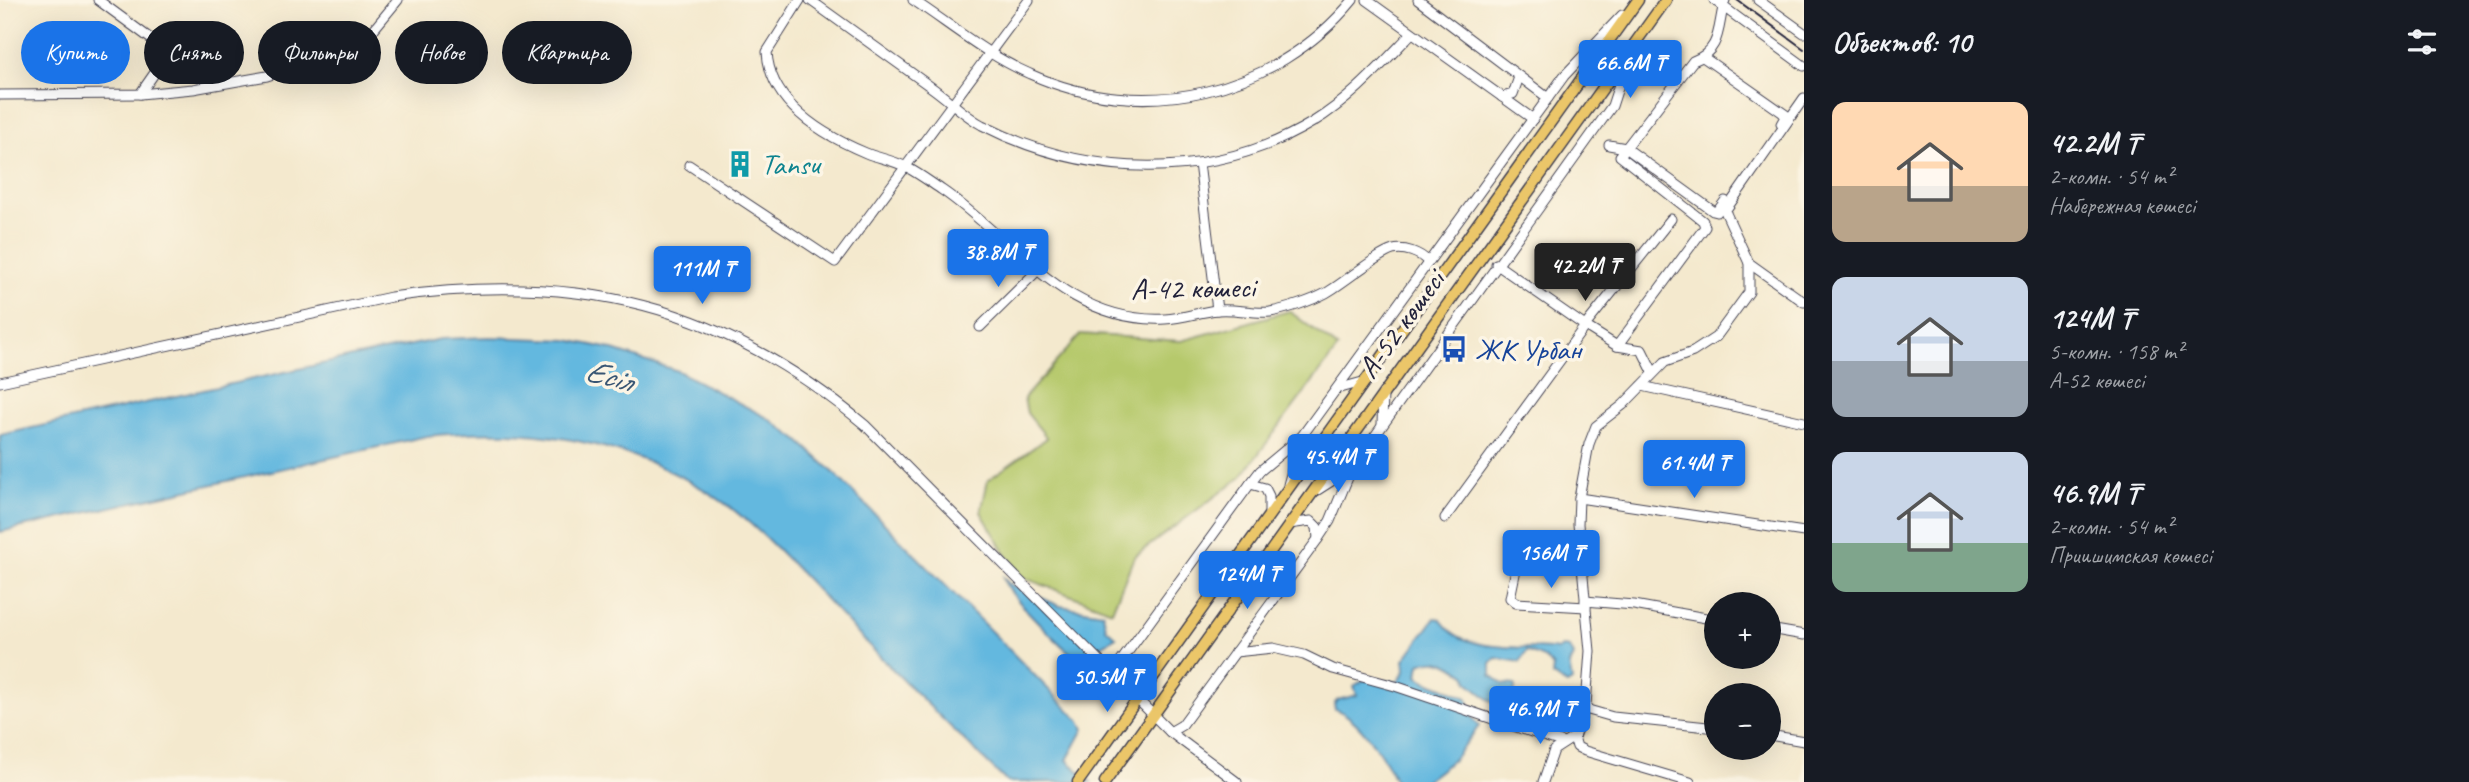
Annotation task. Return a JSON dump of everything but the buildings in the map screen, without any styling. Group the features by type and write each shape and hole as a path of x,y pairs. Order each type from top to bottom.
{"main road":[{"name":"А-52 көшесі","path":"1078,782 1637,0"},
{"name":"А-52 көшесі","path":"1105,782 1666,0"}],"street":[{"path":"98,0 155,43 172,48 140,94"},
{"path":"0,95 140,94 238,82 347,52 370,37 398,0"},
{"name":"А-42 көшесі","path":"800,0 767,52 772,74 788,102 822,131 868,154 905,166 973,212 992,234 1037,272 1080,299 1123,316 1162,319 1194,317 1217,310 1271,312 1324,294 1393,250 1408,251 1423,256 1427,261"},
{"path":"810,0 979,123 1018,142 1065,158 1116,166 1199,163 1265,146 1313,122 1373,74 1412,33"},
{"path":"913,0 1029,74 1074,91 1139,99 1188,96 1252,77 1283,62 1328,27 1353,0"},
{"path":"690,165 835,262 1029,0"},
{"path":"1367,0 1533,119"},
{"path":"1418,0 1548,98"},
{"path":"1114,678 1119,664 1250,484 1260,471 1302,436 1564,76 1637,0"},
{"path":"1713,0 1724,4 1804,66"},
{"path":"1762,2 1804,33"},
{"path":"1623,152 1693,61 1703,57 1714,47 1722,27 1724,4"},
{"path":"1170,732 1182,725 1318,539 1330,521 1352,468 1612,106 1630,51"},
{"path":"1594,131 1609,145 1717,212 1786,116 1703,57"},
{"path":"1502,97 1513,94 1519,78"},
{"path":"1690,782 1577,747 1574,737 1585,709 1590,651 1579,498 1588,444 1596,426 1642,386 1653,372 1665,362 1693,352 1716,337 1749,292 1749,263 1725,211 1804,98"},
{"path":"1617,346 1705,227 1703,221 1623,152"},
{"path":"1199,163 1217,310"},
{"path":"1445,517 1585,326 1671,219"},
{"path":"1749,263 1804,302"},
{"path":"1496,264 1617,346 1642,350 1653,372"},
{"path":"980,327 1037,272"},
{"path":"0,382 391,297 448,289 502,286 618,298 696,320 763,352 818,385 864,425 967,525 1114,678 1170,732 1237,782"},
{"path":"1337,389 1366,381"},
{"path":"1642,386 1804,422"},
{"path":"1382,426 1383,391"},
{"path":"1287,490 1302,436"},
{"path":"1309,495 1352,468"},
{"path":"1250,484 1265,488 1269,496 1269,515"},
{"path":"1579,498 1804,532"},
{"path":"1289,524 1311,521 1317,527 1318,539"},
{"path":"1514,574 1510,598 1516,603 1634,605 1704,618"},
{"path":"1781,631 1804,635"},
{"path":"1235,652 1272,648 1304,655 1332,669 1563,743"},
{"path":"1585,709 1613,717 1704,727"},
{"path":"1543,782 1554,750 1574,737"},
{"path":"1781,737 1804,741"}],"green space":[{"path":"1289,311 1338,348 1241,477 1134,557 1112,611 1019,576 981,512 988,480 1047,438 1027,413 1024,398 1081,334 1181,341"}],"water":[{"name":"Есіл","path":"489,337 568,340 607,348 678,371 766,417 798,440 1080,721 1084,729 1067,760 1091,782 1007,782 896,673 765,537 729,507 691,482 608,448 519,434 427,436 0,532 0,435 441,339"},
{"path":"1003,577 1009,584 1060,606 1103,613 1106,628 1116,637 1095,650 1089,665 1085,665 1025,608"},
{"path":"1435,618 1441,619 1450,630 1462,638 1477,643 1558,650 1562,647 1569,648 1573,656 1569,664 1572,681 1567,684 1552,676 1553,667 1546,659 1527,651 1520,662 1496,658 1491,663 1491,675 1503,684 1515,685 1515,690 1498,707 1468,682 1467,676 1451,665 1439,661 1420,664 1418,676 1423,680 1468,699 1470,714 1479,726 1453,760 1424,782 1396,782 1370,740 1344,713 1335,709 1334,704 1338,700 1357,695 1354,686 1365,679 1398,682 1405,671 1404,660"}],"tram line":[{"path":"1737,0 1804,49"}],"place":[{"name":"Tansu","path":"740,164"},
{"name":"ЖК Урбан","path":"1454,349"}]}
